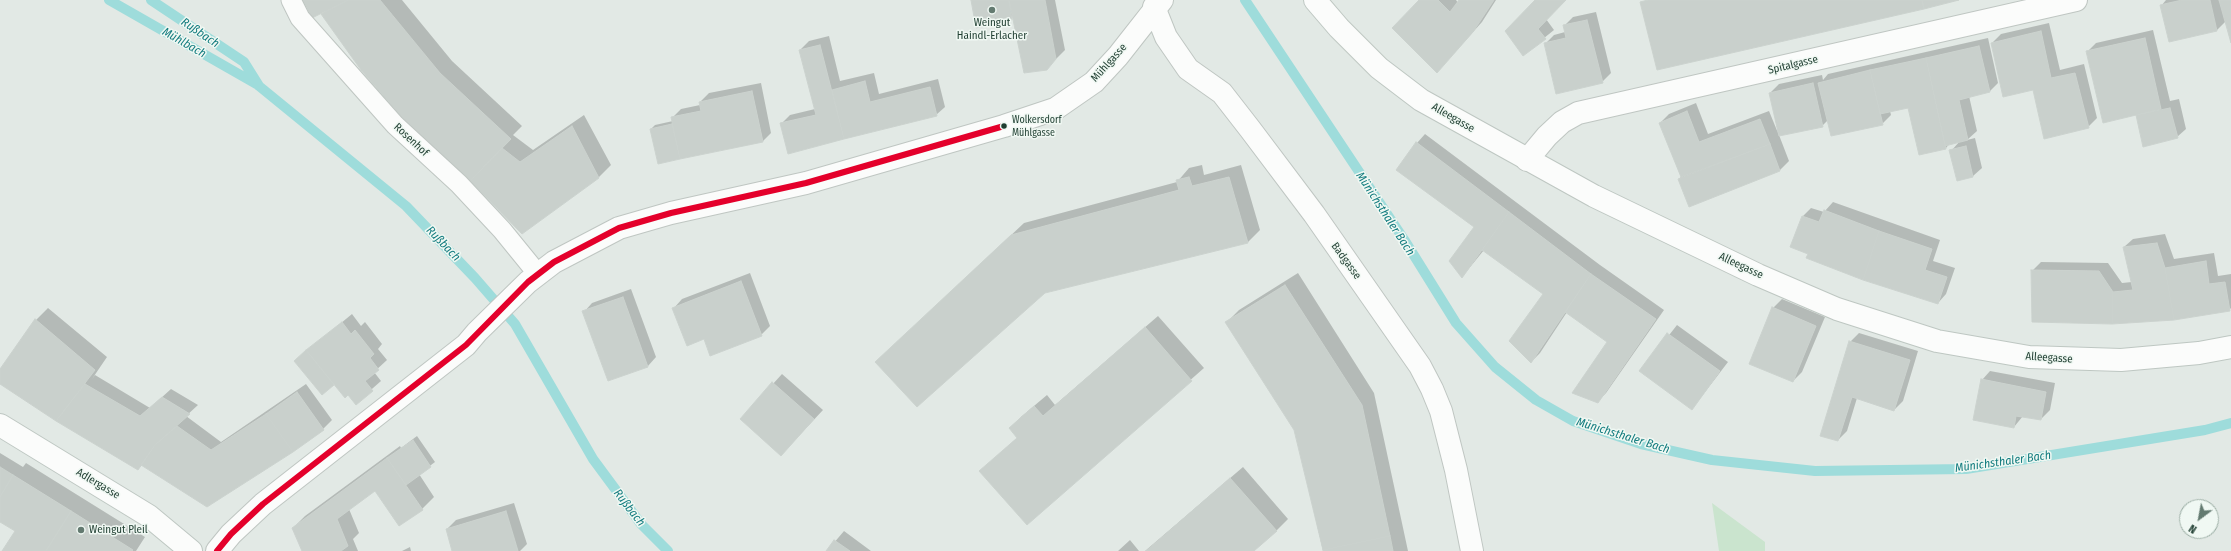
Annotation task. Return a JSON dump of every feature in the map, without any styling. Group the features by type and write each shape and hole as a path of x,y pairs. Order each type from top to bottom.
{"street":[{"name":"Alleegasse","path":"1315,0 1339,28 1380,68 1421,100 1594,196 1758,275 1837,309 1937,340 2022,356 2076,360 2157,358 2199,353 2231,347"},
{"name":"Spitalgasse","path":"1527,160 1562,122 1578,113 2076,0"},
{"name":"Mühlgasse","path":"217,551 231,534 263,504 466,345 482,326 532,278 554,262 619,228 670,213 806,183 1004,126 1055,109 1094,82 1118,56 1158,4"},
{"name":"Badgasse","path":"1158,4 1166,37 1188,69 1222,93 1314,214 1420,366 1441,411 1456,470 1472,551"},
{"name":"Adlergasse","path":"0,425 149,516 191,551"}],"lane":[{"name":"Rosenhof","path":"291,0 300,18 394,125 459,184 502,230 532,278"}],"green space":[{"path":"1712,503 1765,542 1765,551 1719,551"}],"building":[{"path":"302,0 348,0 312,18"},
{"path":"348,0 380,0 440,73 511,139 470,181 431,146 396,111 361,70 321,14"},
{"name":"Weingut Haindl-Erlacher","path":"971,0 1009,0 1012,20 976,28"},
{"path":"1009,0 1045,0 1056,59 1047,70 1024,73"},
{"path":"1419,0 1438,0 1450,12 1459,0 1494,0 1473,32 1437,73 1392,28"},
{"path":"1535,0 1566,0 1538,29 1546,39 1523,56 1505,31"},
{"path":"1648,0 1922,0 1924,9 1657,70 1640,2"},
{"path":"1922,0 1959,0 1924,9"},
{"path":"2182,0 2210,0 2217,31 2169,42 2160,5"},
{"path":"2219,0 2231,0 2231,43"},
{"path":"1587,20 1603,83 1556,94 1544,43 1566,38 1563,25"},
{"path":"2041,31 2051,78 2075,73 2089,128 2044,139 2033,90 2003,97 1991,43"},
{"path":"2145,38 2161,109 2103,123 2086,51"},
{"path":"820,45 844,139 788,154 780,123 816,115 799,50"},
{"path":"1979,46 1990,92 1959,100 1968,140 1945,146 1926,58"},
{"path":"1926,58 1946,149 1919,155 1908,108 1880,114 1870,70"},
{"path":"1870,70 1883,125 1831,136 1818,83"},
{"path":"865,81 870,102 930,87 937,116 844,139 832,90"},
{"path":"1813,83 1823,127 1779,136 1769,93"},
{"path":"752,91 763,142 680,159 671,117 701,111 699,102"},
{"path":"2170,108 2178,138 2143,147 2136,115"},
{"path":"1687,111 1699,142 1760,119 1770,144 1681,177 1659,123"},
{"path":"672,124 680,159 658,164 650,129"},
{"path":"572,126 599,178 522,234 470,181 502,148 520,162"},
{"path":"1416,142 1509,212 1462,278 1449,261 1474,227 1396,170"},
{"path":"1770,144 1780,171 1689,207 1678,179"},
{"path":"1966,146 1973,177 1957,181 1949,150"},
{"path":"1189,177 1192,186 1229,177 1248,243 1045,293 917,407 875,362 1011,235 1179,190 1176,180"},
{"path":"1824,210 1879,231 1863,280 1806,258 1808,254 1790,247 1802,216 1819,222"},
{"path":"1509,212 1591,274 1531,363 1509,341 1543,294 1482,250"},
{"path":"1879,231 1932,249 1925,270 1947,277 1938,304 1863,280"},
{"path":"2157,243 2165,268 2174,320 2112,324 2113,292 2133,290 2123,247"},
{"path":"2206,261 2209,284 2225,282 2230,311 2174,320 2165,268"},
{"path":"2031,270 2099,271 2113,292 2112,324 2032,322"},
{"path":"1591,274 1656,319 1598,403 1572,393 1607,342 1565,312"},
{"path":"741,281 762,336 710,356 704,339 687,346 672,308"},
{"path":"1285,285 1362,405 1390,536 1323,550 1294,430 1225,322"},
{"path":"623,297 648,367 608,381 582,311"},
{"path":"1772,307 1816,326 1793,382 1749,364"},
{"path":"35,319 95,370 56,421 0,384 0,369"},
{"path":"342,322 351,334 355,330 374,354 370,358 379,370 365,381 373,391 356,405 348,395 345,398 306,350"},
{"path":"1145,327 1192,381 1027,525 979,471 1017,438 1009,428 1034,406 1043,416"},
{"path":"1667,333 1720,371 1692,410 1639,371"},
{"path":"1849,341 1910,360 1894,411 1852,397 1838,441 1820,436"},
{"path":"306,350 334,385 322,395 294,361"},
{"path":"1981,379 2046,392 2041,420 2016,416 2014,428 1973,420"},
{"path":"772,382 814,419 781,456 740,419"},
{"path":"85,384 140,416 162,397 190,414 155,445 138,470 56,421"},
{"path":"297,392 324,430 293,452 266,414"},
{"path":"266,414 293,452 207,507 141,465 155,445 177,426 211,450"},
{"path":"413,440 431,467 406,485 387,458"},
{"path":"387,458 423,510 399,526 375,491 337,519 348,546 341,551 302,551 292,528"},
{"path":"0,467 13,475 0,497"},
{"path":"13,475 71,511 46,551 2,551 15,531 0,522 0,497"},
{"path":"1230,478 1277,531 1254,551 1146,551"},
{"name":"Weingut Pleil","path":"71,511 133,550 46,551"},
{"path":"506,511 518,551 452,551 446,529"},
{"path":"1390,536 1393,551 1323,551 1323,550"},
{"path":"834,540 850,551 826,551"}],"waterway":[{"name":"Mühlbach","path":"109,0 258,85"},
{"name":"Rußbach","path":"151,0 244,62 259,86 406,206 475,278 515,324 593,459 641,524 668,551"},
{"name":"Münichsthaler Bach","path":"1245,0 1405,241 1456,323 1495,367 1536,400 1573,421 1641,444 1712,460 1815,471 1966,469 2205,430 2231,423"}],"transit line":[{"path":"217,551 231,534 263,504 466,345 528,282 554,262 619,228 671,213 806,183 1004,126"}],"place":[{"name":"Weingut Haindl-Erlacher","path":"992,10"},
{"name":"Wolkersdorf Mühlgasse","path":"1004,126"},
{"name":"Weingut Pleil","path":"81,530"}]}
